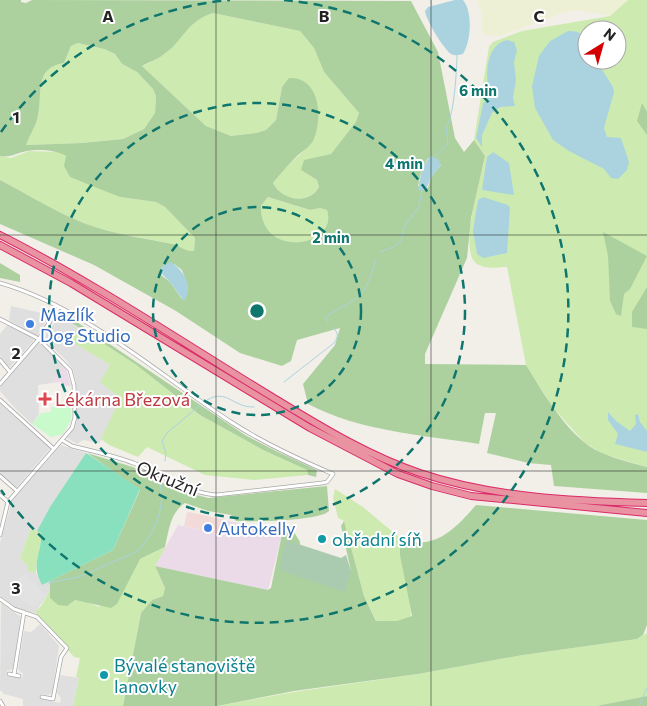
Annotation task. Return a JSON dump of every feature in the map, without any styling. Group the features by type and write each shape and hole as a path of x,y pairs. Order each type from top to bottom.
{"highway":[{"path":"0,235 56,266 346,439 400,466 476,488 543,496 647,503"},
{"path":"0,245 71,283 342,447 398,474 471,496 647,513"}],"street":[{"path":"0,283 59,307 39,339 0,384"},
{"name":"Okružní","path":"59,307 99,331 247,432 275,448 333,474 327,482 322,483 205,494 184,488 135,464 72,446 62,440"},
{"path":"0,319 39,339 64,362 73,378 74,424 8,502 0,535"},
{"path":"0,360 10,372"},
{"path":"0,400 54,449"},
{"path":"0,476 17,491"},
{"path":"0,495 8,502"},
{"path":"0,599 9,607 38,617 67,648 60,657 53,699 42,697"},
{"path":"14,675 24,612"},
{"path":"9,674 19,676"},
{"path":"0,701 3,706"}],"shaded area":[{"path":"11,306 50,315 37,336 9,320"},
{"path":"60,315 80,327 70,340 110,365 109,368 120,398 105,434 99,443 83,440 77,444 67,438 74,428 77,415 76,381 72,368 43,338"},
{"path":"8,324 34,340 10,367 7,366 0,355 0,334"},
{"path":"40,343 63,365 52,383 38,385 39,414 32,424 15,408 0,391 0,388 37,344"},
{"path":"63,365 67,371 71,386 61,386 61,382 52,383"},
{"path":"0,403 51,447 17,487 0,474"},
{"path":"61,445 86,453 50,507 37,531 31,528 20,558 28,566 27,571 36,573 42,585 50,581 50,590 35,613 16,608 0,596 0,543 12,501"},
{"path":"187,513 225,520 221,535 184,526"},
{"path":"225,520 282,534 268,590 155,566 178,525 221,535"},
{"path":"24,573 36,583 45,595 34,609 9,590"},
{"path":"1,603 21,617 13,669 7,671 6,676 22,678 23,674 18,669 24,631 31,632 40,624 59,646 52,693 48,695 42,694 41,699 60,703 61,698 57,693 60,675 79,678 73,706 23,706 23,699 4,694 0,690"}],"green space":[{"path":"0,0 21,0 21,2 26,3 32,0 411,1 438,52 455,138 464,152 474,140 485,156 471,218 467,258 425,354 425,364 526,365 559,415 579,438 602,453 647,467 647,493 554,486 551,465 528,463 487,453 496,413 485,413 479,444 413,435 369,426 328,413 308,404 303,384 335,345 340,328 297,340 291,361 282,366 240,353 176,311 94,265 0,224 0,180 84,223 121,234 173,244 186,250 194,251 195,238 165,207 156,202 120,197 70,177 64,166 66,156 58,152 31,150 10,156 0,156","holes":["213,13 300,31 314,48 324,72 359,113 356,122 331,154 304,160 301,170 317,180 319,187 309,197 289,197 277,189 273,183 313,141 318,122 318,111 317,101 308,84 289,78 282,87 276,120 266,130 231,136 206,126 142,66 170,50 196,21","78,43 104,49 115,54 122,64 137,72 153,89 156,96 155,113 144,129 123,139 26,145 37,120 43,77 54,66 64,63 71,46","428,158 441,165 431,177 428,188 418,186 422,168","268,197 310,210 320,208 327,210 328,223 322,233 311,239 298,242 285,241 273,235 264,223 261,206","174,264 182,270 188,287 182,299 170,282 161,275"]},
{"path":"477,0 628,0 610,16 577,10 566,12 500,36 486,35 482,32 482,17"},
{"path":"628,0 647,0 647,467 603,454 584,442 554,409 526,365 507,267 488,268 477,264 471,256 469,245 472,213 485,156 474,140 489,47 493,42 522,31 577,22 577,70 627,70 627,20 587,20 610,16"},
{"path":"213,13 300,31 314,48 324,72 359,113 357,122 331,154 301,170 317,180 319,187 308,197 289,197 282,194 273,183 282,171 312,143 282,87 276,120 266,130 231,136 206,126 142,66 161,57 190,26"},
{"path":"78,43 104,49 115,54 122,64 137,72 153,89 156,96 155,113 144,129 123,139 25,145 37,120 43,77 54,66 64,63 71,46"},
{"path":"642,103 647,112 647,135 637,121"},
{"path":"29,151 60,152 66,156 70,177 120,197 156,202 165,207 195,238 194,251 186,250 173,244 97,228 54,209 0,180 0,156 11,158"},
{"path":"268,197 310,210 320,208 327,210 328,223 322,233 311,239 298,242 285,241 273,235 264,223 261,206"},
{"path":"603,232 647,256 630,289 624,294 621,316 616,314 610,301 608,256"},
{"path":"0,263 20,275 20,282 0,278"},
{"path":"647,287 647,329 632,327 632,312"},
{"path":"62,312 245,435 317,470 316,477 308,475 307,470 263,450 200,415 135,364 60,315"},
{"path":"80,327 135,364 200,415 263,450 307,470 308,475 254,480 205,475 147,447 138,457 109,445 101,439 120,398 100,382 110,365 69,340"},
{"path":"71,402 71,420 63,434 51,437 32,424 41,413 51,412 51,407 57,407 57,403"},
{"path":"86,453 140,489 113,550 42,585 37,571 41,533 37,531 50,507"},
{"path":"87,453 133,467 175,489 208,498 327,486 329,511 313,517 300,519 236,521 231,515 208,511 185,503 173,517 165,547 140,559 117,604 111,608 75,600 67,606 58,605 50,598 50,581 113,550 140,490"},
{"path":"335,489 363,507 400,538 402,562 411,608 409,631 378,624 364,596 344,521 338,518 333,498"},
{"path":"476,505 647,520 647,625 643,635 637,639 523,655 418,674 294,691 217,706 123,706 141,613 152,600 163,596 165,588 155,566 268,590 271,588 282,534 265,528 289,524 300,542 299,552 351,571 341,526 344,521 364,596 376,621 397,621 412,616 400,555 400,538 412,542 423,542 443,536 452,530"},
{"path":"31,528 41,533 36,573 27,571 28,566 20,558"},
{"path":"286,540 341,558 346,555 351,571 345,592 279,570"},
{"path":"166,547 155,566 165,588 163,596 152,600 141,613 123,706 73,706 79,678 76,677 80,658 74,657 35,612 41,606 50,590 50,598 85,601 99,607 130,574 140,559"},
{"path":"647,633 647,696 596,706 217,706 523,655 637,639"},
{"path":"647,696 647,706 596,706"}],"water":[{"path":"455,0 463,0 470,19 466,49 463,54 457,55 451,54 444,46 425,11 428,7"},
{"path":"568,31 577,32 577,70 602,70 613,87 614,92 604,128 607,137 621,138 629,162 627,170 618,179 611,178 604,169 569,151 553,140 535,108 532,86 539,56 550,41"},
{"path":"507,40 514,42 517,50 514,62 516,80 513,98 515,106 500,107 492,113 482,135 482,147 476,138 483,104 489,96 487,80 488,63 494,49 500,43"},
{"path":"493,152 509,163 514,195 482,190 487,157"},
{"path":"430,156 438,159 441,165 431,177 426,190 418,190 422,168"},
{"path":"483,197 508,205 510,208 507,253 483,258 477,254 473,231 478,200"},
{"path":"171,262 180,270 188,285 187,296 184,301 160,272 162,266"},
{"path":"608,412 616,421 630,431 636,424 635,415 638,414 640,422 647,431 647,452 615,444 618,434 608,420"}],"waterway":[{"path":"431,0 432,7"},
{"path":"433,158 448,143 446,127 453,104 457,54"},
{"path":"380,252 393,247 401,241 405,225 419,207 422,190"},
{"path":"328,322 325,317 353,300 364,290 376,258"},
{"path":"284,382 334,343 337,335 333,327"},
{"path":"207,400 220,396 241,405 254,407"},
{"path":"165,461 166,453 162,441 167,433 200,405"},
{"path":"48,583 79,577 138,551 150,535 158,518 161,499 159,481"},
{"path":"639,706 647,688"}],"place":[{"name":"Mazlík Dog Studio","path":"30,324"},
{"name":"Lékárna Březová","path":"45,399"},
{"name":"Autokelly","path":"208,528"},
{"name":"obřadní síň","path":"322,539"},
{"name":"Bývalé stanoviště lanovky","path":"104,675"}]}
